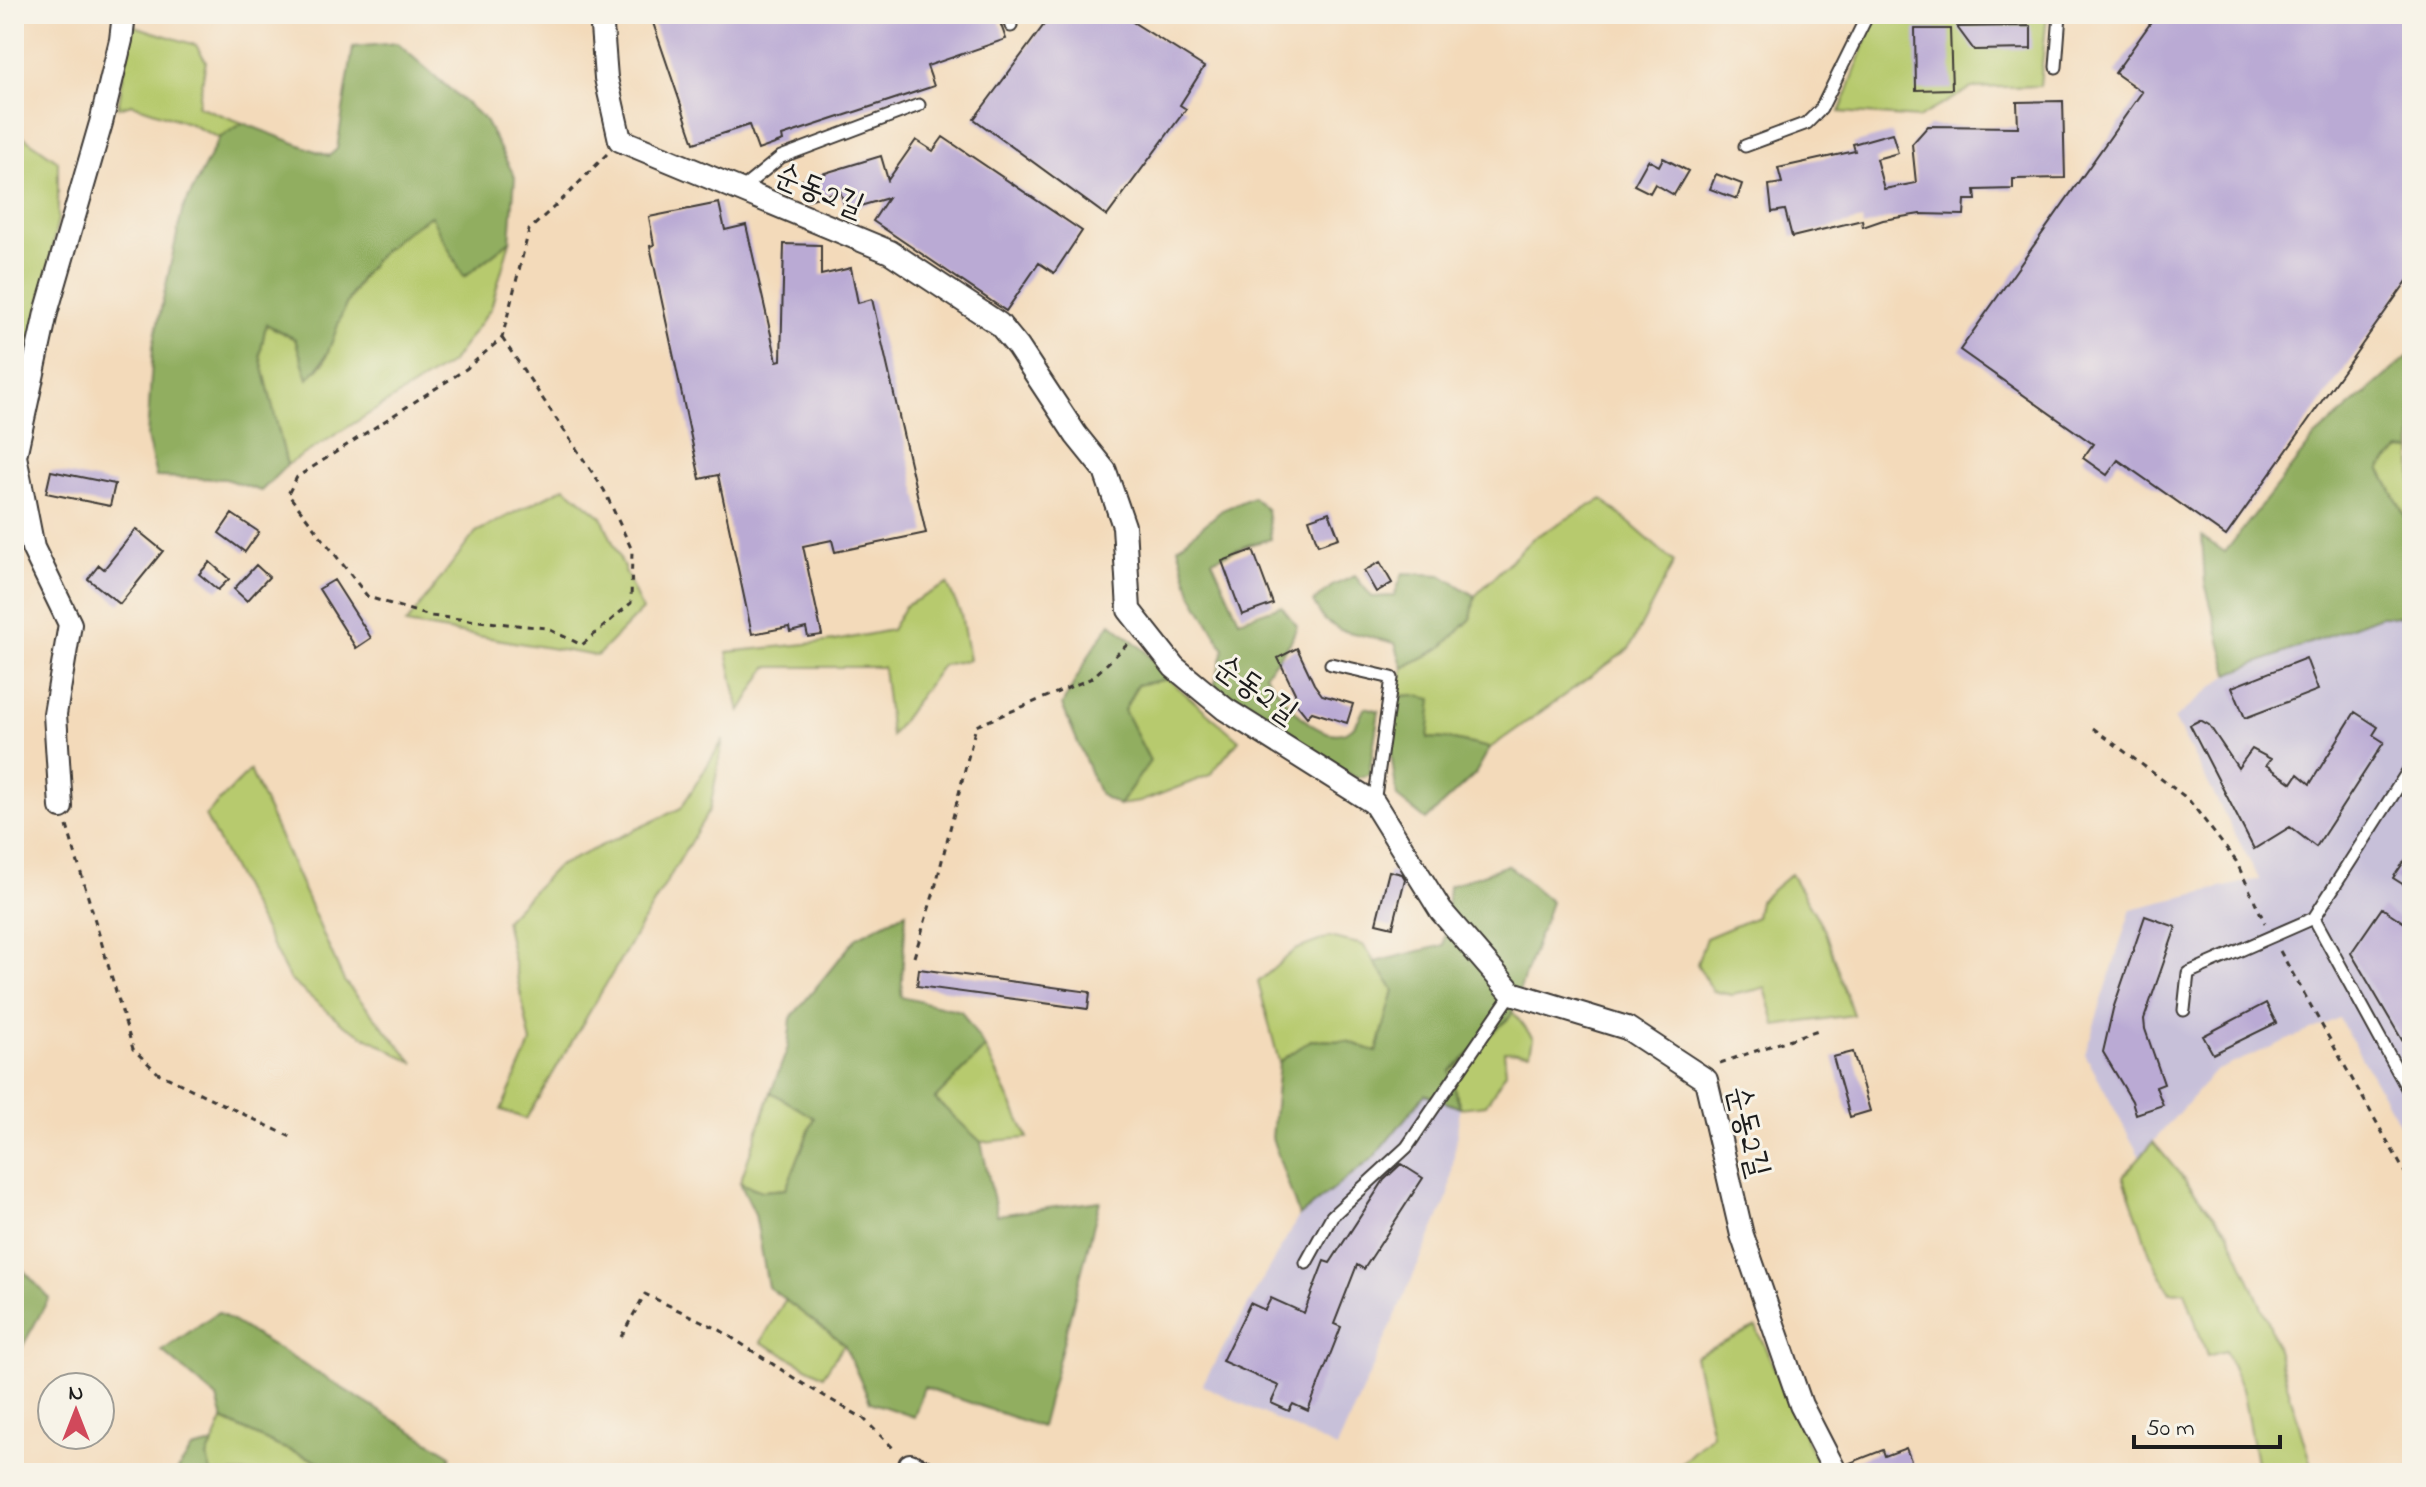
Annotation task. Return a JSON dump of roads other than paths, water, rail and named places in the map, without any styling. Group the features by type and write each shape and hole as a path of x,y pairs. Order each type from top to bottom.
{"street":[{"path":"61,807 55,714 70,624 33,548 15,456 46,313 101,123 121,40 124,14"},
{"name":"순동2길","path":"601,14 606,78 620,140 890,252 999,324 1018,347 1076,435 1105,471 1124,526 1129,610 1174,667 1225,709 1374,803 1441,911 1512,993 1627,1028 1706,1080 1742,1235 1801,1405 1836,1473"}],"lane":[{"path":"1007,14 1011,26"},
{"path":"1745,146 1807,123 1821,109 1868,14"},
{"path":"2056,67 2060,14"},
{"path":"739,191 781,157 919,105"},
{"path":"1331,664 1392,678 1374,803"},
{"path":"2184,1010 2188,973 2314,918 2412,765"},
{"path":"2314,918 2412,1097"},
{"path":"1306,1263 1332,1216 1407,1147 1512,993"}]}
